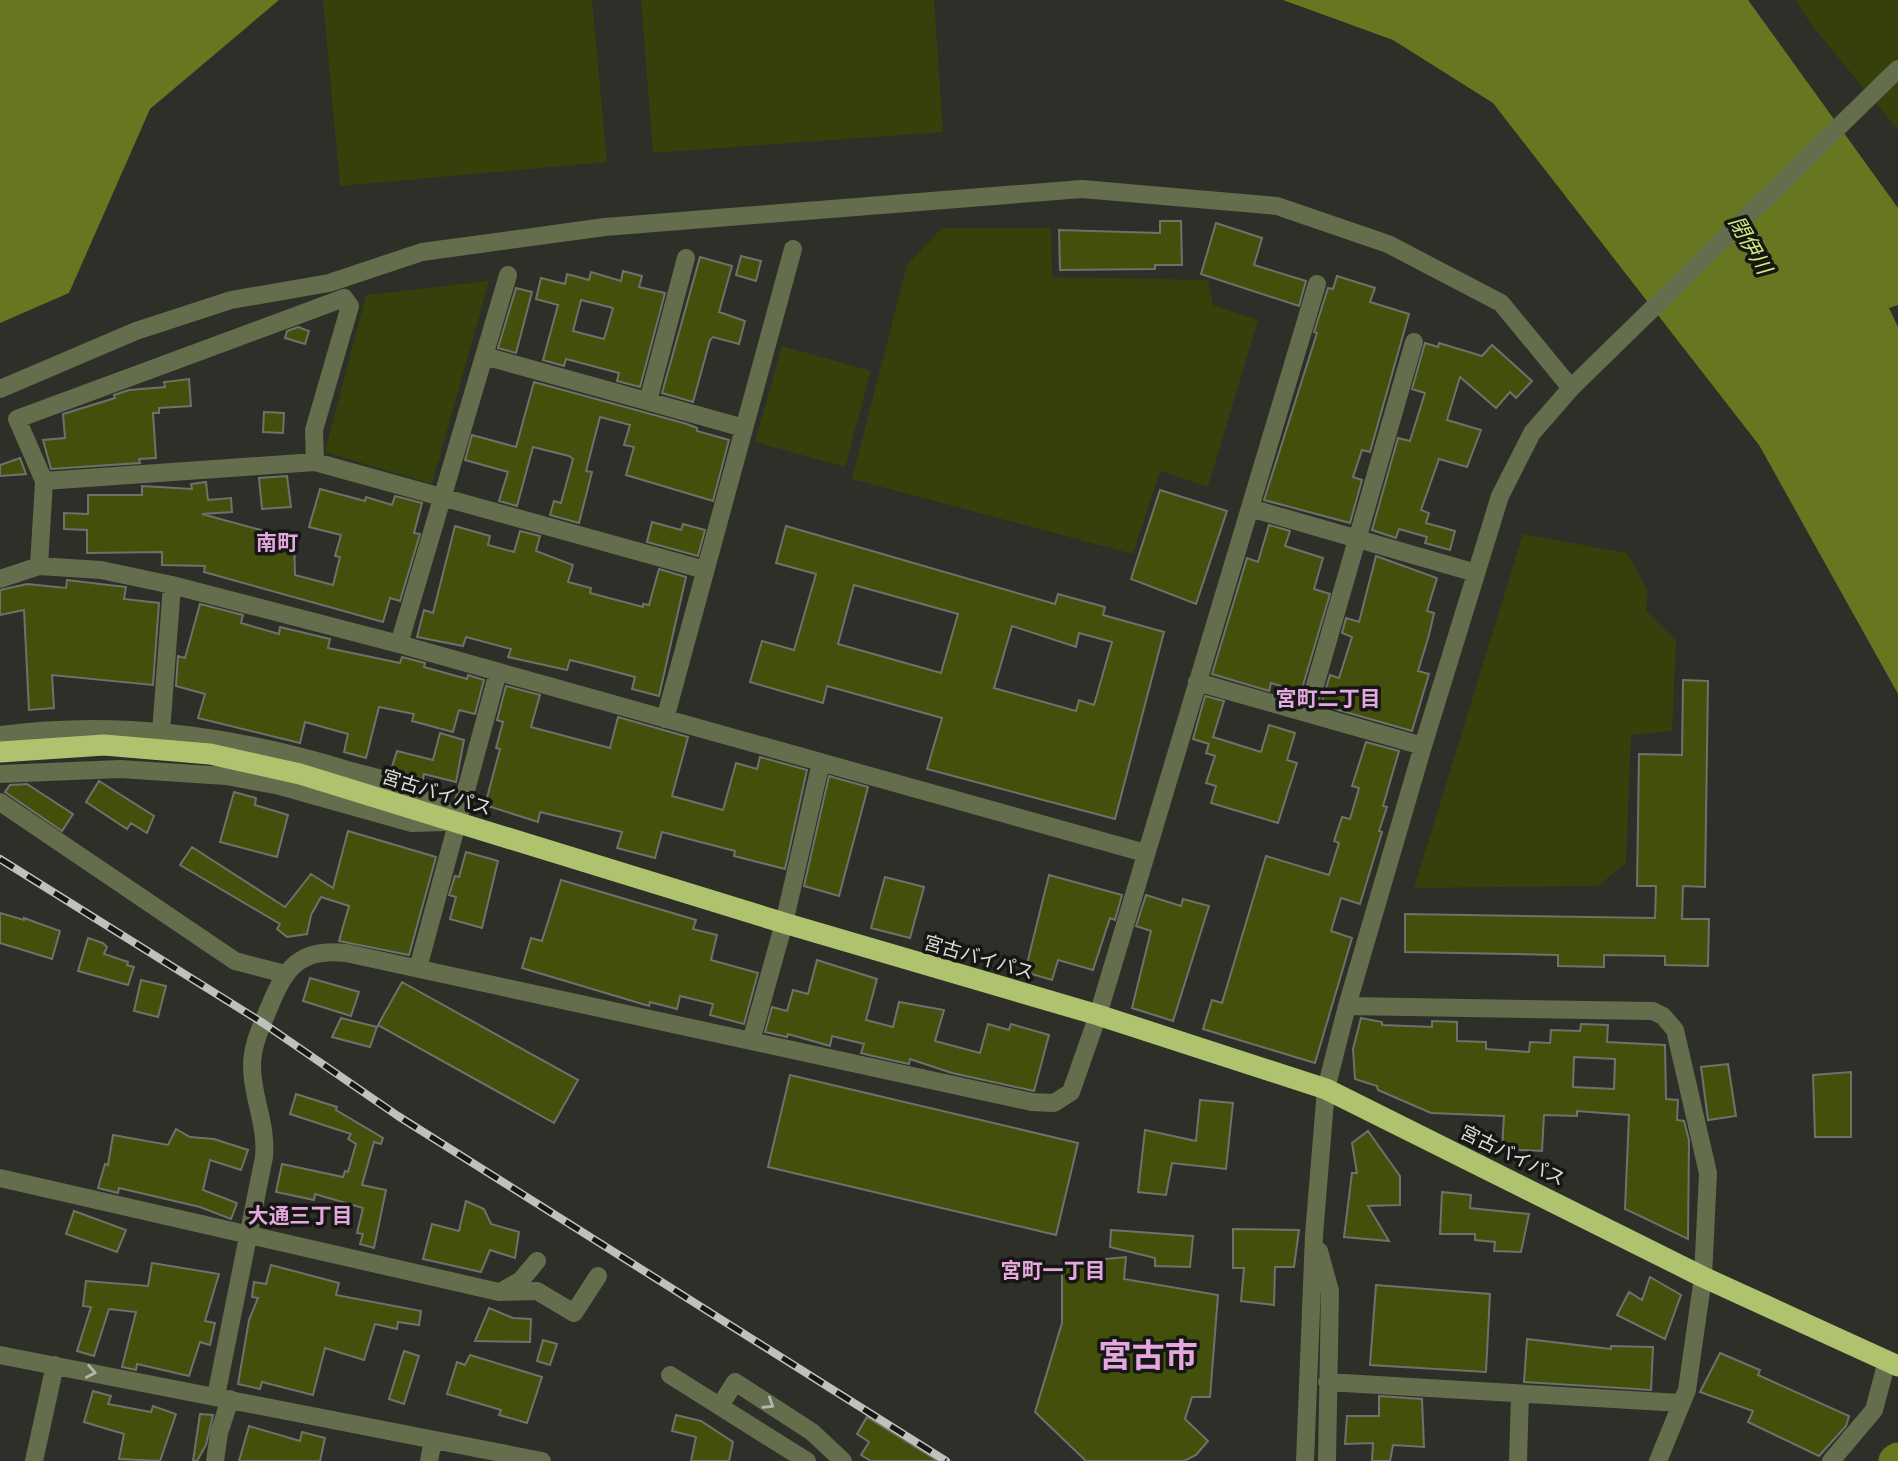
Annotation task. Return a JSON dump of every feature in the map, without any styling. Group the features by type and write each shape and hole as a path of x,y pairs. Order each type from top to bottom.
{"highway":[{"name":"宮古バイパス","path":"0,752 104,746 210,754 300,774 784,923 1098,1015 1326,1089 1703,1277 1893,1363"}],"street":[{"path":"1306,1461 1314,1235 1326,1089 1347,1006 1423,746 1500,496 1532,433 1571,388 1898,69"},
{"path":"0,389 136,331 231,300 329,283 422,252 605,227 1082,190 1277,206 1388,244 1501,303 1571,388"},
{"path":"665,719 793,249"},
{"path":"648,401 686,257"},
{"path":"399,644 508,275"},
{"path":"215,1461 223,1397 266,1139 252,1078 254,1049 285,974 302,958 331,951 418,968 1032,1102 1054,1103 1072,1092 1098,1015 1317,284"},
{"path":"39,566 44,481 18,419 344,298 350,306 314,430 315,462"},
{"path":"1307,713 1414,342"},
{"path":"484,356 744,428"},
{"path":"44,481 315,462 705,570"},
{"path":"1250,508 1476,573"},
{"path":"0,579 39,566 101,570 172,585 399,644 1145,853"},
{"path":"161,732 172,585"},
{"path":"418,968 498,672"},
{"path":"1197,682 1423,746"},
{"path":"0,735 64,730 161,732 244,743 301,755 419,791 458,821"},
{"path":"751,1041 784,923 821,762"},
{"path":"0,774 74,769 187,772 280,786 412,823 458,821"},
{"path":"0,802 235,961 285,974"},
{"path":"1347,1006 1653,1011 1663,1016 1675,1030 1708,1173 1703,1277 1687,1390 1658,1461"},
{"path":"0,1178 499,1292 537,1290 574,1313 598,1276"},
{"path":"1314,1235 1330,1291 1327,1461"},
{"path":"499,1292 521,1280 537,1261"},
{"path":"0,1355 542,1461"},
{"path":"1831,1461 1874,1409 1893,1363"},
{"path":"34,1461 55,1365"},
{"path":"670,1375 807,1461"},
{"path":"720,1406 735,1382 812,1432 843,1461"},
{"path":"1327,1382 1681,1403"},
{"path":"1518,1461 1520,1394"},
{"path":"429,1461 433,1440"}],"shaded area":[{"path":"323,0 592,0 607,162 340,186"},
{"path":"641,0 934,0 943,132 653,153"},
{"path":"1796,0 1898,0 1898,130 1810,23"},
{"path":"942,228 1051,228 1052,277 1208,280 1213,305 1258,320 1208,487 1160,471 1133,554 852,479 907,265"},
{"path":"489,281 432,484 325,452 366,295"},
{"path":"782,346 871,371 845,467 755,442"},
{"path":"1523,534 1627,553 1648,591 1646,611 1676,640 1672,731 1631,735 1626,863 1598,886 1414,888"}],"water":[{"path":"0,0 279,0 150,109 69,293 0,323"},
{"name":"閉伊川","path":"1283,0 1748,0 1898,208 1898,305 1889,308 1898,327 1898,694 1759,445 1493,103 1393,40"}],"building":[{"path":"1160,221 1181,221 1182,265 1155,265 1155,269 1060,270 1059,230 1160,233"},
{"path":"1216,223 1262,238 1254,265 1306,281 1299,306 1201,274"},
{"path":"741,256 761,261 756,281 736,275"},
{"path":"700,257 732,266 719,312 745,321 739,344 713,337 710,340 693,402 662,393"},
{"path":"623,271 642,276 639,287 665,293 640,387 617,381 619,373 566,359 564,366 543,360 558,305 536,299 541,278 565,284 567,274 589,280 591,272 621,281","holes":["581,300 613,308 604,339 573,331"]},
{"path":"1337,276 1375,288 1370,302 1409,314 1370,452 1362,450 1353,477 1362,480 1350,523 1264,500 1317,333 1314,332 1328,288 1333,289"},
{"path":"516,288 532,292 516,353 498,348"},
{"path":"298,327 309,331 305,344 285,338 287,331"},
{"path":"1425,343 1438,347 1439,343 1482,356 1492,345 1532,381 1516,398 1510,392 1496,408 1460,377 1447,420 1481,430 1467,467 1439,459 1421,510 1429,513 1426,523 1455,531 1450,550 1425,543 1427,537 1399,529 1396,538 1372,530 1398,438 1410,441 1425,393 1412,389"},
{"path":"189,379 191,406 159,408 159,413 153,413 156,458 139,459 140,463 51,469 43,440 65,438 63,414 115,398 114,395 129,390 165,387 164,382"},
{"path":"534,382 687,424 697,428 697,431 729,440 713,501 626,475 634,447 624,445 630,425 600,417 586,471 592,472 579,523 550,515 554,501 561,503 573,459 569,456 533,447 517,506 499,501 508,472 465,460 472,435 516,447"},
{"path":"264,412 284,413 283,433 263,432"},
{"path":"20,458 26,474 0,476 0,465"},
{"path":"287,476 291,507 262,509 259,478"},
{"path":"206,482 208,500 231,498 232,512 202,514 294,539 295,575 333,585 340,557 335,556 341,535 309,527 320,489 365,501 366,497 392,505 395,496 422,503 414,533 420,534 400,601 390,598 383,622 204,572 205,566 162,565 162,552 87,553 87,530 64,529 64,513 88,514 88,495 142,495 142,486 192,489 191,484"},
{"path":"1160,490 1227,511 1196,604 1131,579"},
{"path":"652,522 681,530 683,524 705,530 698,556 647,542"},
{"path":"1269,525 1290,531 1285,546 1323,558 1314,589 1330,594 1301,692 1271,683 1269,691 1212,674 1247,558 1258,562"},
{"path":"455,526 490,536 488,545 514,552 520,531 540,536 536,551 573,565 568,582 591,588 590,593 643,607 643,604 649,605 659,569 686,577 659,696 632,689 635,677 570,660 567,670 508,657 511,649 466,637 463,646 417,637 424,610 433,613"},
{"path":"786,526 1055,604 1058,594 1105,607 1103,615 1164,632 1115,819 927,769 942,718 827,686 823,703 750,682 762,641 794,650 816,574 776,563","holes":["854,585 958,614 941,673 838,644","1012,626 1076,647 1079,633 1112,642 1094,705 1079,700 1076,711 994,688"]},
{"path":"1376,556 1437,578 1427,611 1434,613 1418,671 1429,674 1412,731 1321,705 1330,675 1339,678 1352,637 1342,633 1346,618 1359,622"},
{"path":"67,580 126,587 124,599 159,603 153,685 52,675 54,708 29,710 24,610 0,615 0,590 27,584 66,588"},
{"path":"200,604 243,615 241,623 279,634 280,627 330,639 328,648 400,663 402,657 425,663 424,667 467,679 468,675 484,680 475,714 459,710 453,732 412,721 414,714 379,707 366,758 344,752 348,734 305,722 300,743 198,718 205,694 176,686 178,656 185,658"},
{"path":"1683,680 1708,681 1705,887 1683,886 1682,919 1709,919 1708,966 1665,965 1665,956 1604,955 1604,967 1558,966 1558,955 1405,952 1405,914 1655,918 1656,886 1637,886 1639,754 1682,755"},
{"path":"506,686 540,695 531,727 610,748 618,717 688,737 672,796 723,810 736,763 757,769 760,757 807,770 785,869 734,856 735,851 662,832 655,858 617,848 622,832 540,812 538,822 485,805 500,749 496,748 503,722 497,720"},
{"path":"1205,696 1224,701 1213,737 1261,752 1269,725 1295,733 1287,760 1297,763 1278,823 1211,803 1216,786 1206,783 1215,756 1206,753 1209,744 1193,739"},
{"path":"440,733 464,740 456,782 424,774 423,779 391,770 397,751 433,760"},
{"path":"1366,742 1399,751 1383,806 1387,807 1379,831 1382,832 1360,904 1341,898 1331,931 1352,938 1315,1063 1203,1029 1212,1000 1222,1003 1266,856 1329,875 1339,843 1334,841 1342,817 1350,819 1359,788 1352,786"},
{"path":"829,776 868,787 839,896 804,886"},
{"path":"99,781 154,816 147,833 131,823 127,829 86,802"},
{"path":"27,784 73,814 62,831 5,792 10,785"},
{"path":"234,792 256,798 255,805 288,815 277,857 220,842"},
{"path":"348,831 436,857 409,955 339,941 349,906 321,897 311,915 307,934 287,937 277,929 280,924 180,865 192,847 285,907 311,874 333,888"},
{"path":"466,852 498,861 482,928 450,919 456,897 449,895 455,876 459,877"},
{"path":"1049,875 1122,895 1115,920 1110,918 1093,970 1058,960 1052,980 1025,972"},
{"path":"885,877 924,887 910,938 871,928"},
{"path":"561,880 696,920 693,929 717,935 711,960 758,973 744,1024 710,1015 713,1004 680,996 677,1009 650,1002 649,1006 522,968 531,938 542,941"},
{"path":"1146,895 1181,906 1183,899 1209,906 1173,1021 1132,1008 1151,931 1136,926"},
{"path":"0,913 24,918 60,931 52,959 0,943"},
{"path":"88,938 107,947 104,954 128,962 127,965 134,967 128,985 78,971"},
{"path":"817,960 877,979 866,1020 893,1027 899,1002 944,1010 935,1041 980,1053 988,1024 1009,1030 1011,1024 1049,1035 1034,1091 952,1073 910,1059 909,1064 861,1053 864,1044 832,1036 830,1046 788,1034 787,1037 765,1032 772,1007 787,1011 793,990 808,994"},
{"path":"310,978 359,992 351,1016 303,1001"},
{"path":"141,980 166,986 158,1017 134,1011"},
{"path":"402,982 578,1080 554,1123 378,1025"},
{"path":"341,1018 377,1027 370,1047 332,1037"},
{"path":"1361,1018 1382,1022 1382,1025 1432,1027 1432,1021 1457,1022 1457,1041 1486,1042 1486,1049 1529,1052 1530,1042 1550,1043 1551,1030 1580,1031 1581,1024 1608,1025 1607,1042 1665,1045 1666,1099 1678,1100 1677,1120 1684,1121 1689,1140 1688,1239 1625,1209 1629,1115 1577,1111 1577,1116 1544,1115 1542,1151 1502,1149 1504,1116 1431,1113 1378,1090 1377,1086 1355,1079 1353,1049","holes":["1574,1057 1615,1059 1614,1089 1573,1087"]},
{"path":"1728,1064 1736,1116 1708,1120 1701,1067"},
{"path":"1851,1072 1851,1137 1815,1137 1813,1075"},
{"path":"790,1075 1078,1143 1056,1235 768,1167"},
{"path":"296,1094 337,1107 336,1110 383,1138 381,1144 374,1142 362,1185 386,1190 374,1248 360,1244 363,1234 357,1233 363,1208 315,1194 314,1200 276,1192 282,1164 343,1177 345,1171 348,1172 356,1144 348,1139 351,1134 290,1114"},
{"path":"1200,1100 1233,1103 1226,1169 1172,1163 1166,1195 1138,1192 1145,1130 1196,1141"},
{"path":"176,1129 190,1137 214,1139 248,1150 241,1170 210,1160 203,1190 237,1203 231,1219 200,1207 119,1188 118,1193 98,1188 105,1164 108,1165 113,1135 168,1145"},
{"path":"1368,1131 1400,1176 1400,1205 1368,1206 1389,1241 1344,1237 1352,1173 1357,1173 1352,1143"},
{"path":"1442,1192 1471,1195 1470,1208 1529,1214 1521,1252 1494,1251 1495,1242 1475,1240 1475,1234 1440,1234"},
{"path":"466,1201 484,1209 491,1224 519,1232 515,1258 490,1250 481,1272 423,1259 432,1224 459,1231"},
{"path":"74,1211 126,1230 117,1252 66,1234"},
{"path":"1233,1229 1299,1230 1294,1267 1275,1267 1274,1305 1241,1301 1244,1268 1233,1268"},
{"path":"1111,1230 1193,1236 1190,1267 1155,1266 1155,1258 1110,1247"},
{"path":"1126,1257 1124,1279 1218,1295 1210,1397 1192,1397 1185,1419 1208,1441 1196,1455 1184,1461 1086,1461 1035,1412 1062,1323 1062,1263"},
{"path":"152,1263 219,1274 205,1321 215,1323 210,1345 200,1342 189,1376 137,1364 136,1370 122,1367 136,1312 109,1309 94,1356 77,1351 91,1307 83,1306 86,1281 148,1286"},
{"path":"271,1265 339,1283 336,1295 421,1311 419,1325 398,1322 397,1329 375,1324 364,1360 325,1348 313,1395 262,1382 260,1389 238,1384 249,1320 258,1298 252,1297 254,1282 266,1284"},
{"path":"1650,1277 1681,1295 1665,1339 1617,1315 1629,1292 1642,1300"},
{"path":"1376,1285 1490,1294 1486,1372 1370,1365"},
{"path":"489,1308 513,1318 531,1319 530,1342 475,1341"},
{"path":"1527,1339 1611,1349 1611,1346 1653,1347 1651,1390 1524,1382"},
{"path":"543,1340 557,1344 550,1365 537,1361"},
{"path":"404,1351 419,1356 404,1404 389,1399"},
{"path":"1720,1353 1760,1370 1758,1375 1849,1416 1846,1426 1819,1456 1748,1422 1753,1411 1700,1392"},
{"path":"470,1355 542,1377 527,1423 499,1415 501,1410 447,1394 457,1362 465,1365"},
{"path":"93,1391 111,1396 108,1404 151,1412 153,1406 176,1414 160,1461 119,1459 124,1434 84,1422"},
{"path":"1379,1396 1422,1399 1424,1447 1393,1445 1390,1461 1372,1461 1373,1443 1345,1444 1347,1416 1379,1416"},
{"path":"200,1414 213,1415 206,1445 197,1461 193,1461"},
{"path":"676,1415 701,1421 733,1442 729,1461 691,1461 696,1437 672,1431"},
{"path":"867,1417 938,1461 871,1461 861,1455 869,1442 857,1434"},
{"path":"249,1426 300,1441 302,1432 325,1438 320,1461 239,1461"}],"railway":[{"path":"0,859 263,1023 398,1116 946,1461"}],"district":[{"name":"南町","path":"277,543"},
{"name":"宮町二丁目","path":"1328,699"},
{"name":"大通三丁目","path":"300,1216"},
{"name":"宮町一丁目","path":"1053,1271"},
{"name":"宮古市","path":"1148,1355"}]}
